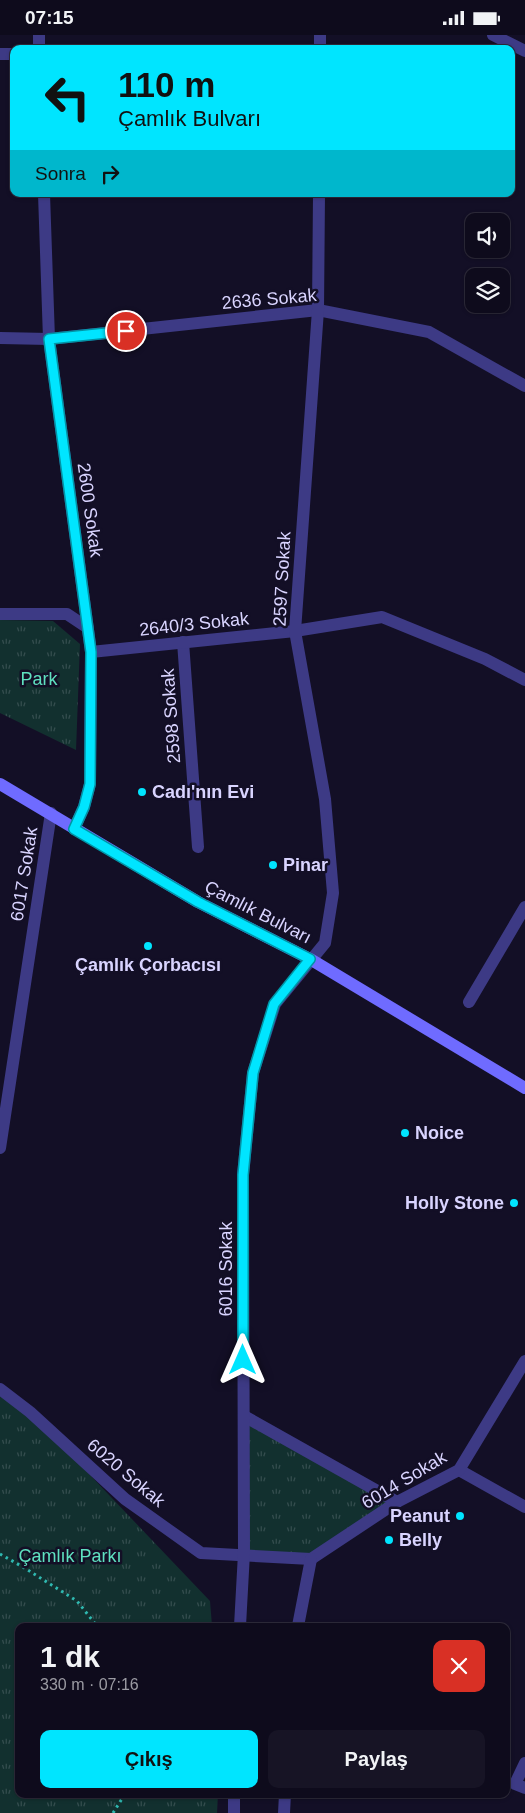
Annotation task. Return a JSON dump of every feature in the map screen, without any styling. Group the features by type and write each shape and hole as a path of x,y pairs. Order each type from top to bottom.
{"street":[{"path":"493,35 513,45"},
{"name":"2600 Sokak","path":"44,197 49,339 91,652 90,784 84,807 74,829"},
{"name":"2597 Sokak","path":"310,959 325,943 333,893 325,799 295,631 318,311 319,197"},
{"name":"2636 Sokak","path":"0,338 49,339 318,311 429,332 525,386"},
{"path":"0,613 67,614 88,628"},
{"name":"2640/3 Sokak","path":"91,652 295,631 382,617 486,659 525,680"},
{"name":"2598 Sokak","path":"184,642 198,847"},
{"name":"Çamlık Bulvarı","path":"0,784 198,902 310,959 525,1088"},
{"name":"6017 Sokak","path":"0,1148 51,813"},
{"path":"469,1001 525,907"},
{"name":"6016 Sokak","path":"240,1623 244,1553 243,1175 253,1073 274,1004 310,959"},
{"name":"6014 Sokak","path":"312,1559 397,1502 459,1470 525,1361"},
{"name":"6020 Sokak","path":"0,1389 30,1412 124,1499 201,1553 244,1553 312,1559"},
{"path":"244,1416 397,1502"},
{"path":"459,1470 525,1507"},
{"path":"299,1623 312,1559"},
{"path":"525,1763 515,1783 525,1788"},
{"path":"234,1798 234,1813"},
{"path":"284,1813 285,1798"}],"path":[{"path":"0,1554 24,1567 76,1601 94,1623"},
{"path":"113,1813 122,1798"}],"green space":[{"name":"Park","path":"0,620 53,621 80,644 76,750 0,713"},
{"name":"Çamlık Parkı","path":"0,1392 30,1412 210,1601 212,1623 15,1623 15,1798 218,1798 217,1813 0,1813"},
{"path":"244,1416 397,1502 311,1559 244,1553"}],"place":[{"name":"Cadı'nın Evi","path":"142,792"},
{"name":"Pinar","path":"273,865"},
{"name":"Çamlık Çorbacısı","path":"148,946"},
{"name":"Noice","path":"405,1133"},
{"name":"Holly Stone","path":"514,1203"},
{"name":"Peanut","path":"460,1516"},
{"name":"Belly","path":"389,1540"}],"route":[{"path":"126,331 49,339 91,652 90,784 84,807 74,829 198,902 310,959 274,1004 253,1073 243,1175 243,1360"}]}
